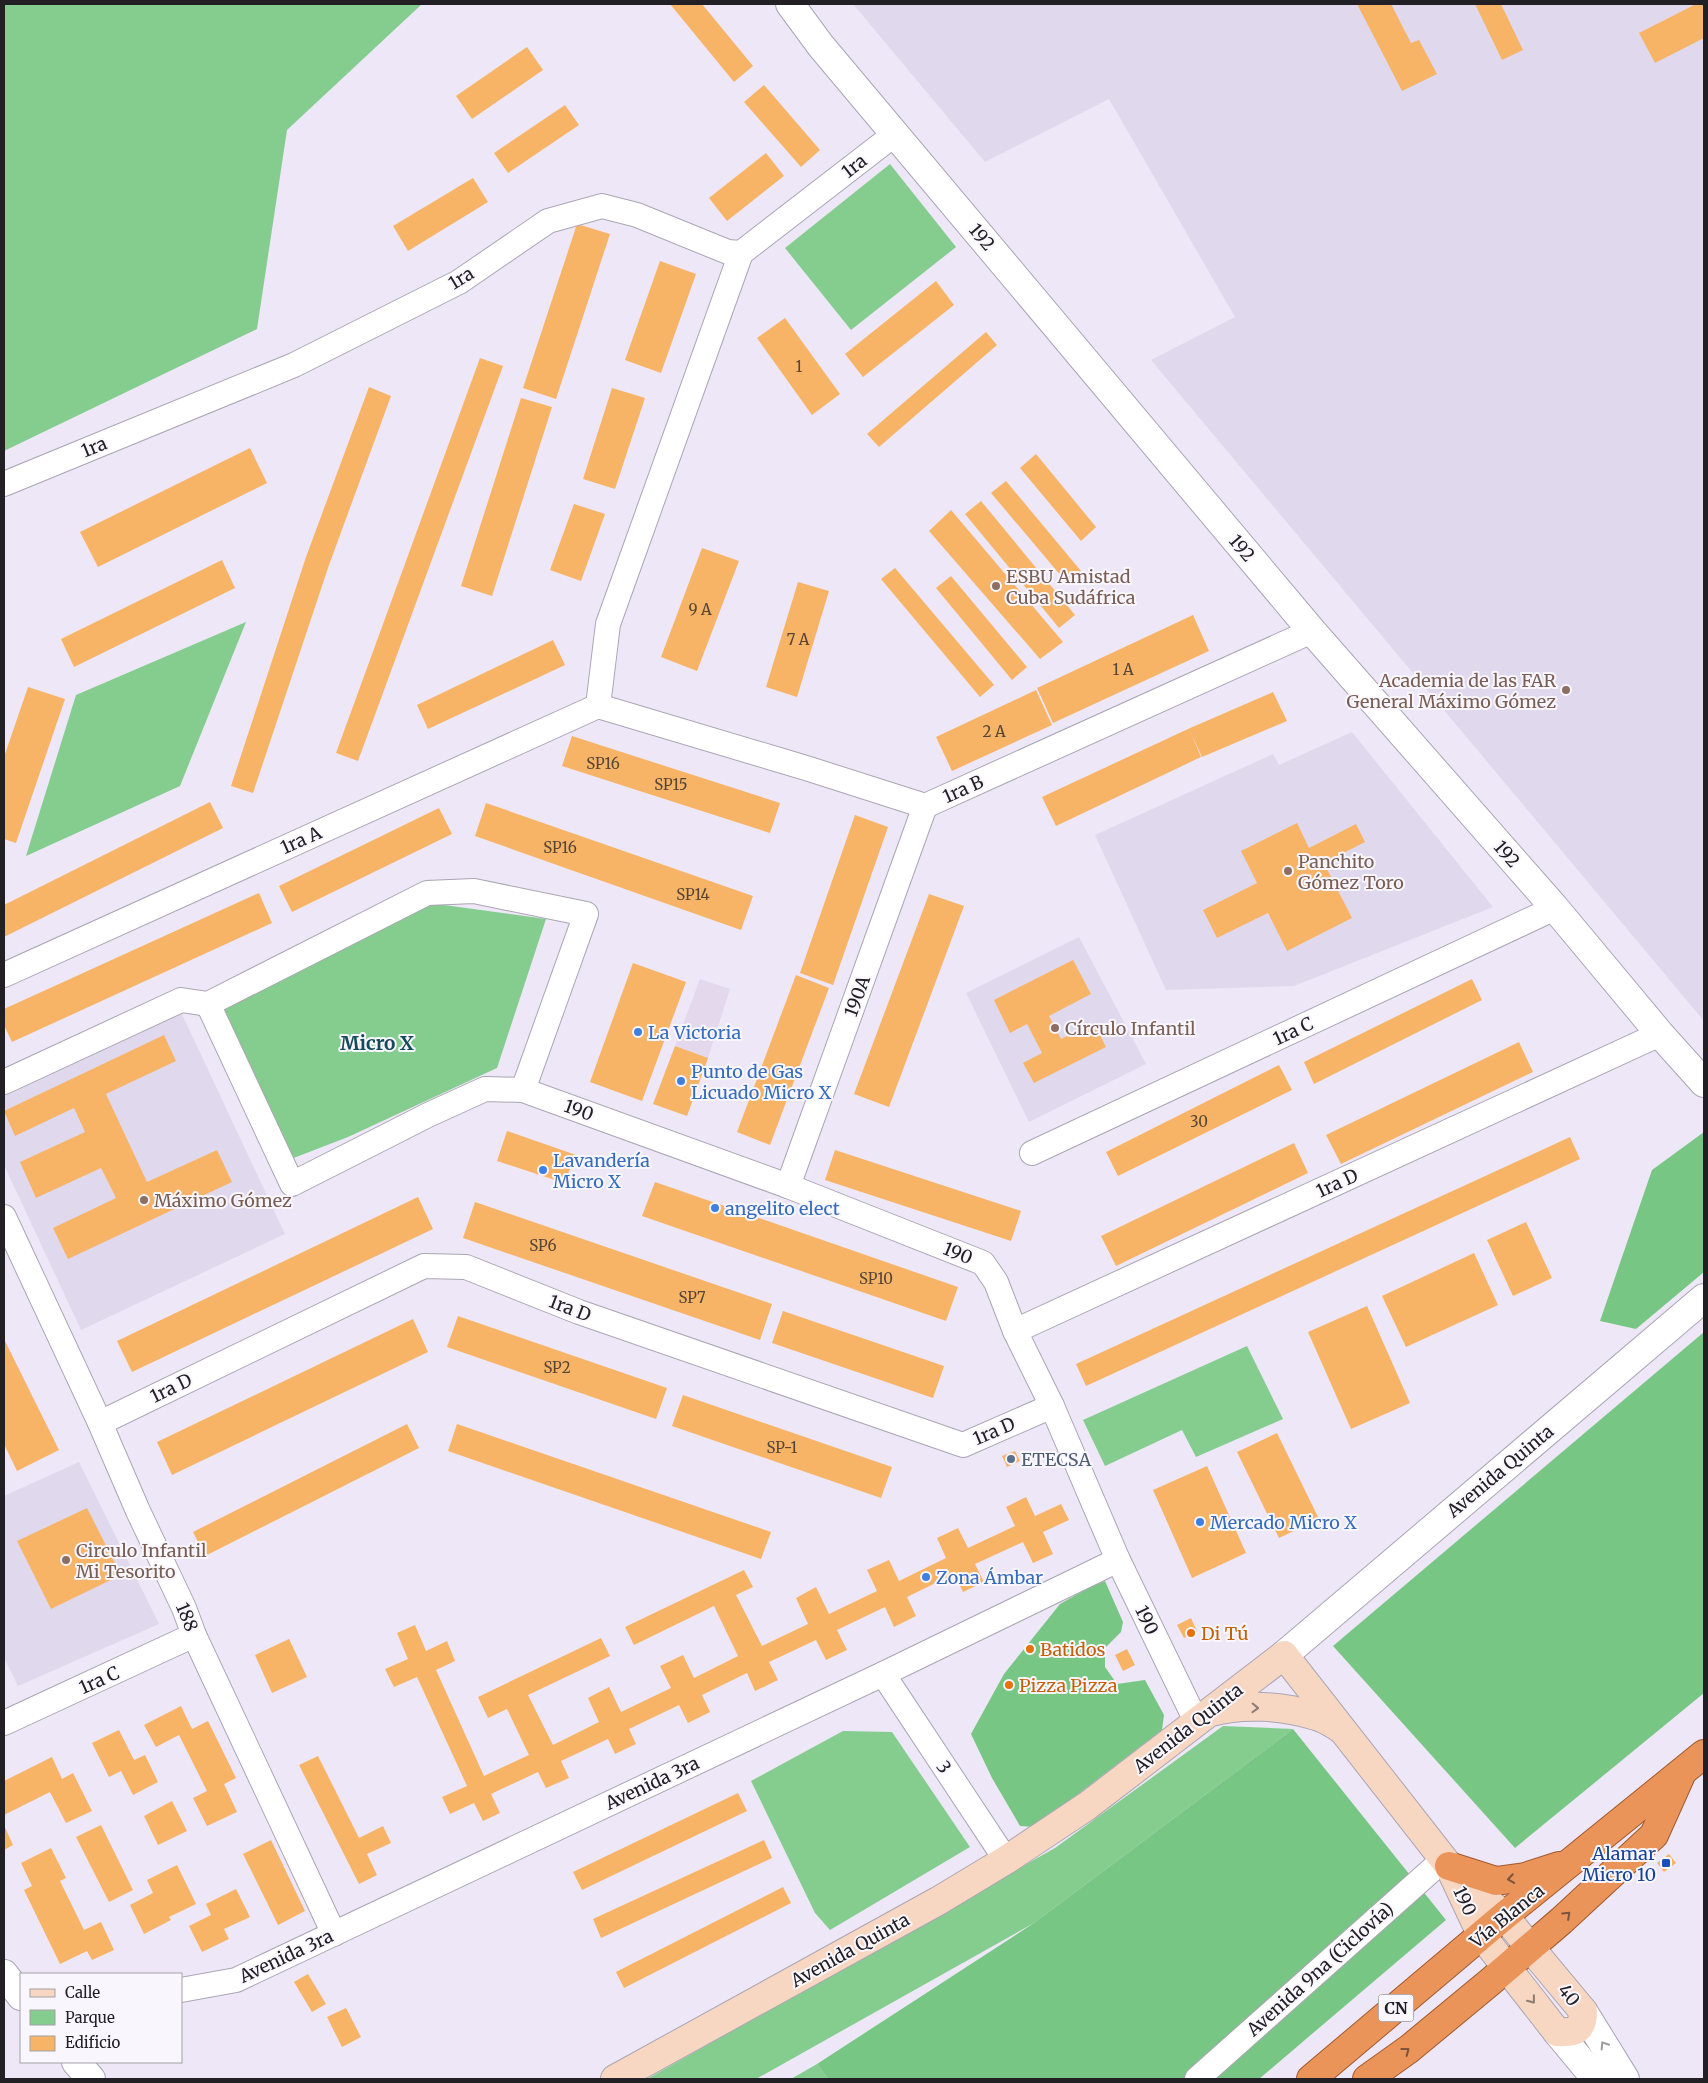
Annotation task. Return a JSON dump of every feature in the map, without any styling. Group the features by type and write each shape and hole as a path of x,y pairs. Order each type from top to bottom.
{"highway":[{"name":"Vía Blanca","path":"1311,2079 1504,1916 1704,1754"},
{"path":"1366,2079 1409,2049 1506,1968 1654,1835 1682,1772"},
{"path":"1446,1862 1496,1881 1525,1877 1575,1860"}],"main road":[{"name":"Avenida Quinta","path":"616,2079 938,1901 1006,1860 1087,1806 1284,1655"},
{"name":"190","path":"1284,1655 1446,1862 1504,1916"},
{"path":"1202,1717 1231,1707 1276,1708 1317,1716 1342,1729"},
{"name":"190","path":"1446,1862 1482,1936"},
{"name":"40","path":"1504,1916 1582,2011"},
{"name":"40","path":"1482,1936 1557,2032"},
{"path":"1557,2032 1569,2033 1578,2030 1583,2023 1582,2011"}],"street":[{"name":"192","path":"790,4 895,134 1312,631 1704,1083"},
{"name":"1ra","path":"4,484 294,365 459,282 548,220 602,206 637,215 728,252 741,253 895,134"},
{"path":"598,706 608,624 741,253"},
{"name":"1ra B","path":"598,706 806,768 925,806 1312,631"},
{"name":"1ra A","path":"4,975 598,706"},
{"name":"190A","path":"788,1186 925,806"},
{"path":"4,1082 181,1000 208,1004 427,893 474,891 586,914 523,1090"},
{"name":"1ra C","path":"1032,1153 1554,908"},
{"name":"190","path":"208,1004 292,1184 428,1115 485,1089 523,1090 788,1186 983,1262 996,1282 1015,1331 1052,1406 1118,1560 1202,1717"},
{"name":"1ra D","path":"1015,1331 1660,1034"},
{"name":"188","path":"4,1217 100,1423 138,1511 184,1608 194,1635 334,1934"},
{"name":"1ra D","path":"100,1423 424,1266 466,1266 579,1312 963,1444 1052,1406"},
{"name":"Avenida Quinta","path":"1284,1655 1704,1298"},
{"name":"Avenida 3ra","path":"182,1990 236,1980 883,1674 1118,1560"},
{"name":"1ra C","path":"6,1716 194,1635"},
{"name":"3","path":"883,1674 1006,1860"},
{"name":"Avenida 9na (Ciclovía)","path":"1196,2079 1446,1862"},
{"path":"4,1974 20,1995"},
{"name":"40","path":"1582,2011 1625,2079"},
{"name":"40","path":"1557,2032 1596,2079"},
{"path":"77,2063 91,2079"}],"shaded area":[{"name":"Academia de las FAR General Máximo Gómez","path":"853,4 1704,4 1704,1021 1151,360 1235,317 1109,99 985,162"},
{"name":"Panchito Gómez Toro","path":"1352,732 1493,907 1294,986 1166,990 1095,835 1273,754 1279,765"},
{"name":"Círculo Infantil","path":"1079,937 1146,1064 1029,1122 966,993"},
{"path":"700,979 730,989 708,1058 675,1046"},
{"name":"Máximo Gómez","path":"181,1012 285,1234 81,1330 4,1165 4,1094"},
{"name":"Circulo Infantil Mi Tesorito","path":"79,1462 159,1624 18,1686 4,1658 4,1496"}],"green space":[{"path":"4,4 422,4 287,130 257,329 4,451"},
{"path":"890,164 956,247 851,330 785,248"},
{"path":"246,622 180,786 26,856 76,695"},
{"path":"429,903 546,919 497,1068 348,1137 291,1159 221,1009"},
{"path":"1704,1132 1704,1272 1636,1329 1600,1321 1652,1170"},
{"path":"1704,1332 1704,1693 1515,1848 1333,1646"},
{"path":"1247,1346 1283,1419 1196,1457 1182,1430 1105,1466 1083,1420"},
{"path":"1105,1581 1123,1622 1121,1632 1105,1648 1105,1667 1117,1684 1145,1680 1164,1715 1162,1730 1035,1827 1020,1826 992,1778 971,1734 1004,1674 1060,1604"},
{"path":"1223,1726 1293,1729 1034,1923 756,2079 647,2079 1055,1848"},
{"path":"1293,1729 1446,1920 1259,2079 828,2079 817,2064 1034,1923"},
{"path":"843,1731 892,1732 970,1847 830,1930 815,1913 751,1781"},
{"path":"817,2064 828,2079 791,2079"}],"building":[{"path":"670,4 702,4 753,66 734,82"},
{"path":"1357,4 1391,4 1411,43 1419,40 1437,74 1402,91"},
{"path":"1475,4 1501,4 1523,50 1502,60"},
{"path":"1696,4 1704,4 1704,38 1655,63 1639,33"},
{"path":"527,47 543,70 472,119 456,96"},
{"path":"764,85 820,150 801,167 744,102"},
{"path":"565,105 579,125 508,173 494,153"},
{"path":"766,153 784,176 727,221 709,198"},
{"path":"473,178 488,202 408,251 393,226"},
{"path":"577,224 610,234 556,399 523,388"},
{"path":"660,261 696,274 661,373 625,360"},
{"path":"936,281 954,305 863,377 845,354"},
{"path":"785,318 840,394 812,415 757,338"},
{"path":"986,332 997,345 879,447 867,434"},
{"path":"480,358 503,366 358,761 336,753"},
{"path":"369,387 391,396 329,565 253,793 231,786 306,557"},
{"path":"612,388 645,398 615,489 583,479"},
{"path":"521,398 552,407 492,596 461,586"},
{"path":"250,448 267,483 98,567 80,532"},
{"path":"1036,454 1096,527 1081,541 1020,468"},
{"path":"1006,481 1081,571 1067,583 991,493"},
{"path":"981,501 1075,615 1059,628 965,514"},
{"path":"574,504 605,514 581,581 550,570"},
{"name":"ESBU Amistad Cuba Sudáfrica","path":"951,510 1063,642 1040,659 929,531"},
{"path":"702,548 739,561 697,671 661,657"},
{"path":"222,560 235,588 74,667 61,639"},
{"path":"895,568 994,685 980,697 881,579"},
{"path":"951,576 1027,667 1012,680 936,588"},
{"path":"798,582 829,591 797,697 766,687"},
{"path":"1193,615 1209,651 1053,723 1037,688"},
{"path":"553,640 565,665 428,729 417,705"},
{"path":"28,687 65,699 16,843 4,839 4,757"},
{"path":"1036,690 1052,725 952,771 936,737"},
{"path":"1273,692 1287,721 1202,757 1191,733 1201,757 1056,826 1042,797"},
{"path":"572,736 780,803 770,833 562,766"},
{"path":"210,802 223,828 4,937 4,905"},
{"path":"486,803 753,896 741,930 475,836"},
{"path":"439,808 452,834 292,912 279,886"},
{"path":"855,815 888,827 833,985 800,973"},
{"path":"1297,823 1309,848 1356,824 1365,842 1324,863 1352,918 1287,951 1268,913 1217,938 1203,910 1257,883 1241,851"},
{"path":"259,893 272,923 12,1042 4,1025 4,1009"},
{"path":"929,894 964,906 889,1107 854,1094"},
{"path":"1073,960 1091,994 1049,1016 1061,1039 1094,1023 1106,1047 1034,1083 1023,1063 1042,1053 1027,1024 1010,1033 994,1000"},
{"name":"La Victoria","path":"633,963 686,982 642,1101 590,1082"},
{"path":"796,975 829,988 770,1145 737,1132"},
{"path":"1472,979 1482,1000 1314,1084 1304,1062"},
{"path":"164,1035 176,1061 106,1094 147,1182 217,1150 232,1182 68,1259 53,1228 116,1198 101,1168 36,1198 20,1162 85,1132 74,1108 15,1136 4,1111"},
{"path":"1519,1042 1533,1072 1341,1164 1326,1135"},
{"name":"Punto de Gas Licuado Micro X","path":"675,1046 708,1058 687,1116 653,1104"},
{"path":"1279,1065 1292,1090 1118,1176 1106,1152"},
{"path":"507,1131 576,1155 564,1183 497,1161"},
{"path":"1570,1137 1580,1159 1086,1386 1076,1364"},
{"path":"1294,1143 1308,1173 1116,1266 1101,1236"},
{"path":"835,1150 1021,1211 1011,1241 825,1180"},
{"path":"655,1182 958,1287 946,1321 642,1216"},
{"path":"418,1197 433,1229 132,1372 117,1341"},
{"path":"475,1202 772,1304 760,1340 463,1238"},
{"path":"1526,1222 1552,1278 1513,1296 1487,1240"},
{"path":"1474,1253 1498,1305 1406,1347 1382,1296"},
{"path":"1367,1306 1410,1403 1351,1429 1308,1332"},
{"path":"783,1311 944,1366 933,1398 772,1343"},
{"path":"458,1316 667,1388 656,1419 447,1347"},
{"path":"413,1319 428,1352 172,1475 157,1442"},
{"path":"4,1339 59,1450 17,1471 4,1444"},
{"path":"683,1395 892,1467 881,1498 672,1426"},
{"path":"407,1424 419,1448 205,1556 193,1532"},
{"path":"457,1424 771,1532 761,1559 448,1451"},
{"path":"1277,1433 1319,1519 1279,1538 1237,1452"},
{"name":"ETECSA","path":"1015,1451 1020,1461 1007,1467 1002,1456"},
{"name":"Mercado Micro X","path":"1207,1466 1246,1553 1192,1578 1153,1490"},
{"path":"1026,1497 1035,1516 1061,1504 1069,1520 1043,1532 1053,1554 1033,1563 1023,1542 975,1564 984,1582 963,1592 954,1574 907,1597 916,1616 894,1627 885,1607 837,1630 847,1650 826,1660 816,1640 769,1662 778,1680 755,1691 747,1673 702,1695 710,1712 688,1723 679,1705 629,1729 636,1744 615,1754 608,1739 561,1761 569,1778 546,1788 538,1772 491,1794 500,1813 483,1821 474,1803 450,1814 442,1797 467,1786 417,1677 394,1687 385,1669 408,1659 397,1633 415,1625 426,1651 447,1641 455,1661 436,1670 484,1776 529,1755 507,1709 488,1718 478,1697 601,1638 610,1656 528,1695 553,1745 599,1722 588,1698 609,1687 621,1712 671,1688 660,1666 683,1655 694,1678 738,1656 714,1606 634,1645 625,1627 744,1570 753,1587 736,1595 762,1646 808,1624 796,1598 816,1587 829,1614 877,1591 867,1570 889,1560 899,1581 946,1558 937,1538 958,1528 968,1548 1015,1526 1006,1507"},
{"name":"Circulo Infantil Mi Tesorito","path":"87,1508 121,1575 51,1609 17,1541"},
{"path":"1191,1618 1197,1631 1184,1638 1177,1625"},
{"path":"289,1639 307,1677 272,1693 255,1655"},
{"path":"1127,1649 1135,1665 1123,1671 1115,1655"},
{"path":"181,1706 192,1729 208,1721 236,1778 224,1784 237,1812 207,1826 193,1798 207,1791 179,1735 156,1747 144,1725"},
{"path":"119,1730 134,1760 145,1755 158,1782 133,1795 121,1771 109,1777 92,1743"},
{"path":"318,1756 359,1838 383,1826 391,1843 367,1854 377,1875 359,1884 299,1765"},
{"path":"52,1757 62,1779 73,1773 92,1811 66,1823 50,1792 4,1815 4,1781"},
{"path":"738,1793 747,1811 582,1890 573,1872"},
{"path":"172,1801 187,1831 158,1845 144,1816"},
{"path":"4,1825 13,1845 4,1850"},
{"path":"101,1825 133,1890 109,1902 76,1837"},
{"path":"271,1840 305,1911 278,1925 243,1854"},
{"path":"764,1840 772,1858 601,1938 593,1919"},
{"path":"51,1848 66,1878 60,1881 84,1930 101,1922 114,1950 92,1960 87,1951 60,1964 24,1890 32,1886 21,1863"},
{"name":"Alamar Micro 10","path":"1669,1854 1676,1863 1664,1872 1657,1863"},
{"path":"177,1865 196,1904 169,1917 171,1920 144,1934 130,1905 153,1893 147,1880"},
{"path":"783,1887 791,1903 624,1988 616,1972"},
{"path":"236,1889 250,1917 224,1929 229,1939 202,1952 189,1926 211,1915 206,1904"},
{"path":"308,1974 326,2004 312,2012 294,1982"},
{"path":"346,2008 361,2037 342,2047 327,2017"}],"place":[{"name":"ESBU Amistad Cuba Sudáfrica","path":"996,586"},
{"name":"Academia de las FAR General Máximo Gómez","path":"1566,690"},
{"name":"Panchito Gómez Toro","path":"1288,871"},
{"name":"Círculo Infantil","path":"1055,1028"},
{"name":"La Victoria","path":"638,1032"},
{"name":"Punto de Gas Licuado Micro X","path":"681,1081"},
{"name":"Lavandería Micro X","path":"543,1170"},
{"name":"Máximo Gómez","path":"144,1200"},
{"name":"angelito elect","path":"715,1208"},
{"name":"ETECSA","path":"1011,1459"},
{"name":"Mercado Micro X","path":"1200,1522"},
{"name":"Circulo Infantil Mi Tesorito","path":"66,1560"},
{"name":"Zona Ámbar","path":"926,1577"},
{"name":"Di Tú","path":"1191,1633"},
{"name":"Batidos","path":"1030,1649"},
{"name":"Pizza Pizza","path":"1009,1685"},
{"name":"Alamar Micro 10","path":"1666,1863"}],"district":[{"name":"Micro X","path":"377,1043"}]}
